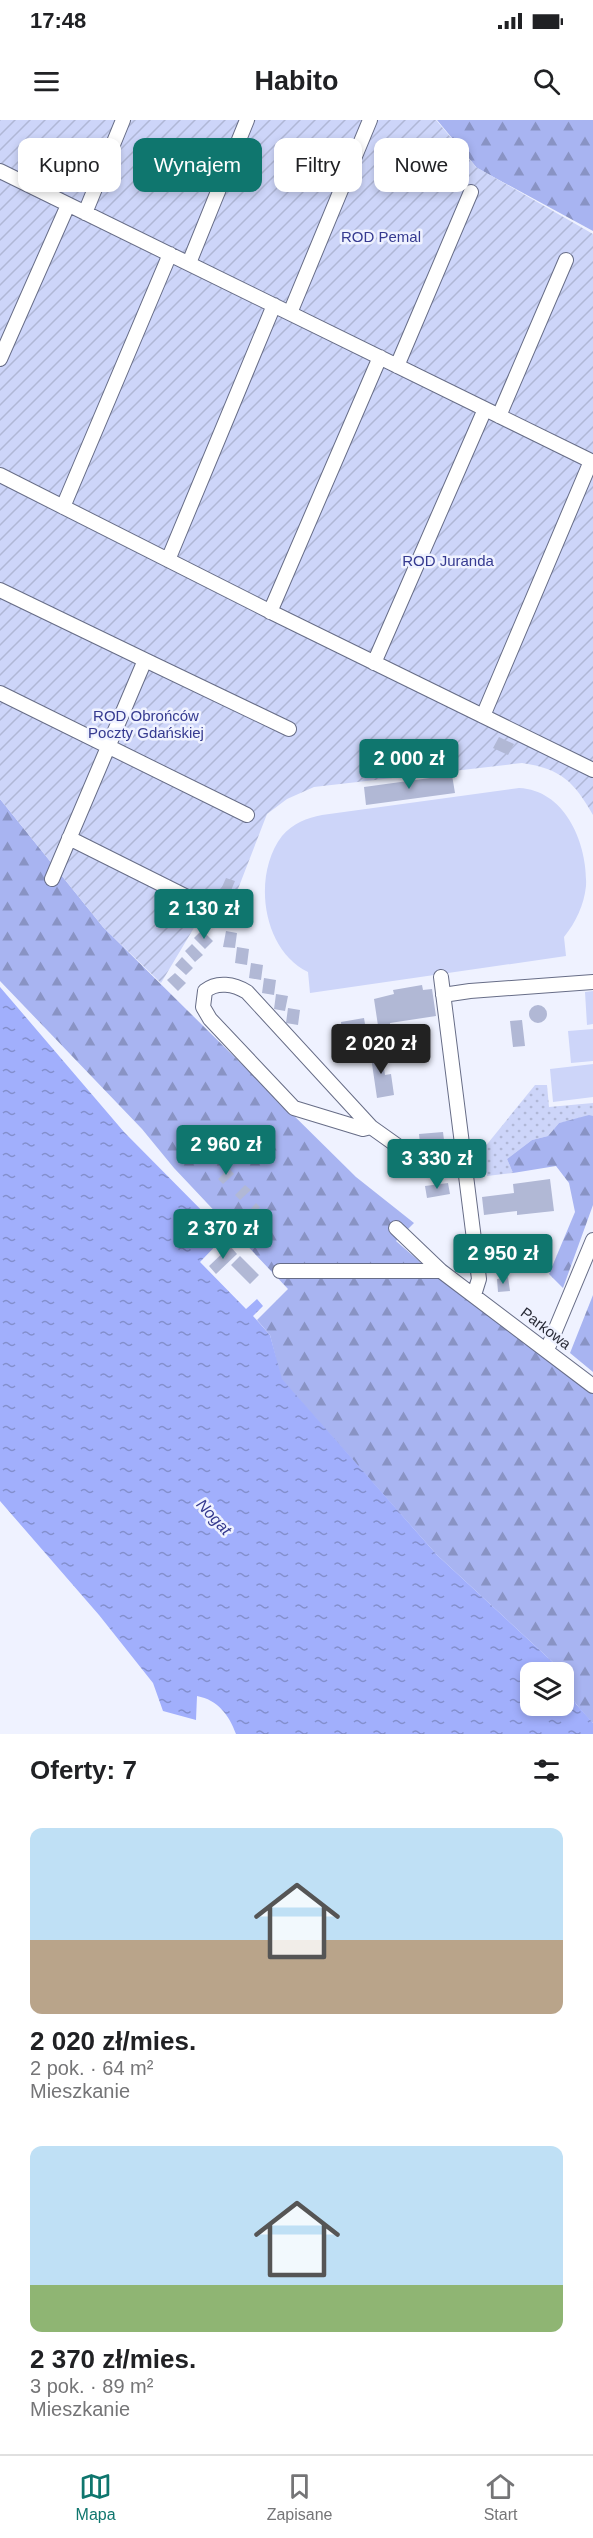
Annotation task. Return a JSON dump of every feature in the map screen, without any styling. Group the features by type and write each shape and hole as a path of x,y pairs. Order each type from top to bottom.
{"street":[{"path":"85,213 123,120"},
{"path":"189,263 247,120"},
{"path":"290,313 370,120"},
{"path":"0,171 592,461 483,716"},
{"path":"397,366 471,192"},
{"path":"0,359 68,204"},
{"path":"63,507 170,254"},
{"path":"499,416 566,260"},
{"path":"168,560 274,305"},
{"path":"270,612 380,357"},
{"path":"374,663 485,409"},
{"path":"0,475 374,663 483,716 591,764"},
{"path":"0,590 289,729"},
{"path":"52,879 145,660"},
{"path":"0,693 107,748 247,814"},
{"path":"69,838 205,906"},
{"path":"441,977 479,1279 474,1295"},
{"path":"444,995 593,982"},
{"path":"371,1127 363,1129 294,1108 210,1019 203,1007 205,991 211,987 226,985 248,992 371,1127 423,1164 466,1171"},
{"name":"Parkowa","path":"396,1228 441,1271 593,1386"},
{"path":"547,1350 593,1240"},
{"path":"280,1271 441,1271"}],"green space":[{"path":"0,120 436,120 451,138 374,138 374,192 469,192 469,159 476,167 593,234 593,815 580,794 557,773 522,763 314,787 287,799 267,814 224,925 201,916 161,983 103,927 0,799"},
{"path":"437,120 593,120 593,231 477,168 469,158 469,138 452,138"},
{"path":"519,788 535,791 550,798 561,809 571,822 583,854 586,870 585,893 579,913 564,937 566,956 310,993 308,972 292,961 280,947 266,910 267,871 273,852 286,831 300,822 322,815"},
{"path":"0,799 103,927 356,1177 414,1223 396,1241 441,1280 593,1389 593,1723 574,1700 574,1662 553,1662 437,1555 281,1379 270,1335 257,1320 288,1289 174,1168 142,1129 0,981"},
{"path":"593,991 593,1024 587,1025 585,992"},
{"path":"593,1029 593,1061 571,1063 568,1031"},
{"path":"593,1064 593,1097 553,1102 550,1069"},
{"path":"535,1085 547,1085 549,1107 593,1103 593,1116 559,1123 548,1136 532,1140 507,1159 513,1173 487,1176 484,1148"},
{"path":"593,1116 593,1205 563,1288 549,1274 575,1212 569,1183 556,1166 513,1173 507,1159 532,1140 548,1136 559,1123"},
{"path":"593,1295 593,1372 570,1353"}],"water":[{"name":"Nogat","path":"0,987 124,1132 226,1235 200,1262 246,1309 257,1299 263,1306 253,1316 270,1335 282,1379 437,1555 553,1662 520,1662 520,1716 574,1716 574,1700 593,1723 593,1734 236,1734 222,1709 204,1698 197,1696 196,1720 163,1711 153,1683 99,1615 0,1501"}],"building":[{"path":"499,737 514,744 508,755 493,748"},
{"path":"452,775 455,793 366,805 364,787"},
{"path":"226,878 235,881 227,900 218,896"},
{"path":"202,930 213,941 205,949 194,938"},
{"path":"226,931 237,933 235,948 223,947"},
{"path":"192,944 203,955 195,962 185,951"},
{"path":"237,947 249,949 247,965 235,963"},
{"path":"182,957 193,968 186,975 175,965"},
{"path":"251,963 263,965 261,980 249,978"},
{"path":"175,973 186,983 178,991 167,980"},
{"path":"264,978 276,980 274,995 262,993"},
{"path":"422,985 423,990 432,989 436,1016 390,1023 391,1037 380,1039 374,999 394,994 393,990"},
{"path":"276,994 288,996 285,1011 274,1009"},
{"path":"538,1005 544,1008 547,1014 544,1020 538,1023 532,1020 529,1014 532,1008"},
{"path":"288,1008 300,1010 298,1025 286,1023"},
{"path":"364,1018 366,1030 342,1034 341,1022"},
{"path":"522,1020 525,1046 513,1047 510,1021"},
{"path":"381,1048 385,1075 391,1074 394,1095 377,1098 370,1050"},
{"path":"443,1132 444,1140 420,1143 419,1134"},
{"path":"229,1168 234,1174 223,1184 218,1179"},
{"path":"550,1179 554,1211 517,1215 517,1211 484,1215 482,1197 514,1193 513,1184"},
{"path":"448,1183 450,1194 427,1198 425,1186"},
{"path":"245,1185 251,1190 240,1200 235,1195"},
{"path":"256,1203 260,1207 251,1217 247,1213"},
{"path":"244,1220 253,1230 249,1234 240,1224"},
{"path":"230,1246 237,1254 216,1274 209,1266"},
{"path":"240,1256 259,1275 250,1284 231,1265"},
{"path":"508,1277 510,1291 498,1292 497,1279"}],"park label":[{"name":"ROD Pemal","path":"381,236"},
{"name":"ROD Juranda","path":"448,560"},
{"name":"ROD Obrońców Poczty Gdańskiej","path":"146,724"}]}
